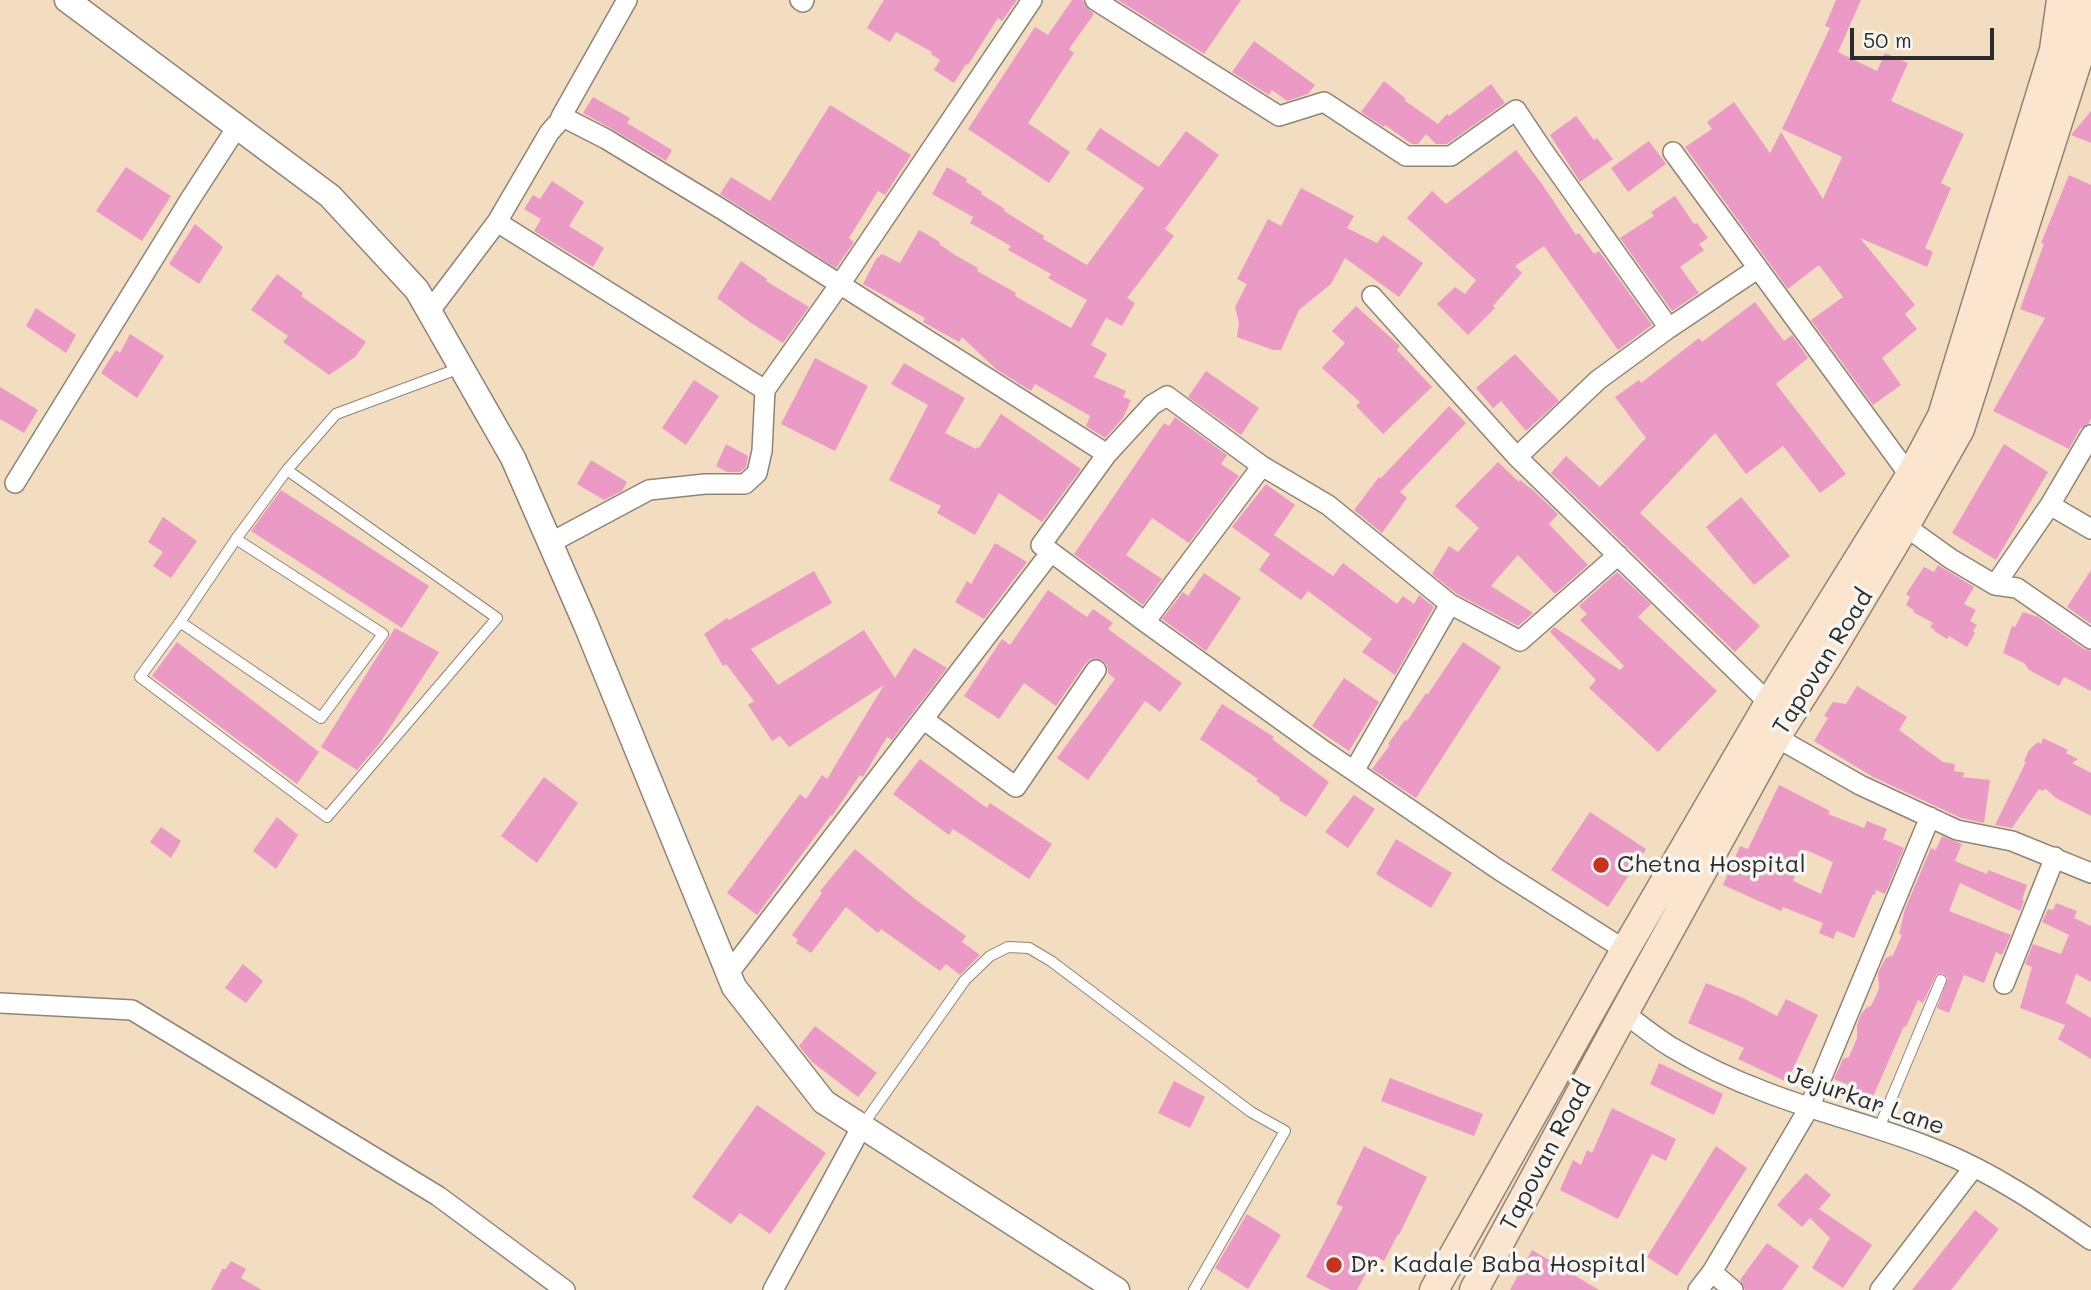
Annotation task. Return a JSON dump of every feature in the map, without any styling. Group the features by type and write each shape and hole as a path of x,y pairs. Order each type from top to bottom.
{"main road":[{"path":"1434,1290 1625,950 1767,722 1942,416 2075,56 2061,0"},
{"name":"Tapovan Road","path":"1474,1290 1623,1013 1767,722 1825,660 1960,429 2090,0"}],"street":[{"path":"67,0 330,196 416,290 513,458 586,625 734,987 824,1102 1116,1290"},
{"path":"429,312 497,222 561,117 627,0"},
{"path":"550,543 649,489 745,484 757,473 762,451 765,390 1032,0"},
{"path":"1095,0 1279,116 1324,102 1406,156 1451,156 1516,110 1669,328"},
{"path":"561,117 606,139 1107,454"},
{"path":"15,483 188,201 237,127"},
{"path":"1673,152 1910,476"},
{"path":"497,222 765,390"},
{"path":"1517,457 1598,380 1757,269"},
{"path":"1372,296 1517,457 1618,555 1767,722 1860,785 1957,830 2012,841 2091,873"},
{"path":"1618,555 1520,641 1450,604 1328,505 1262,466 1167,396 1152,405 1107,454 1041,545 1354,771 1499,870 1625,950"},
{"path":"1996,585 2050,505 2091,435"},
{"path":"1145,622 1262,466"},
{"path":"2050,505 2091,528"},
{"path":"1905,526 1951,559 1996,585 2017,588 2091,639"},
{"path":"728,974 1051,552"},
{"path":"1354,771 1450,604"},
{"path":"923,719 1016,787 1096,670"},
{"path":"1698,1290 1712,1272 1809,1108 1930,817"},
{"path":"2004,984 2055,858"},
{"path":"0,1003 132,1010 438,1196 565,1290"},
{"name":"Jejurkar Lane","path":"1623,1013 1671,1047 1727,1076 1809,1108 1879,1128 1941,1151 2038,1203 2091,1240"},
{"path":"773,1290 862,1126"},
{"path":"1880,1290 1980,1170"},
{"path":"1894,1290 1980,1170"},
{"path":"1712,1272 1733,1290"}],"lane":[{"path":"287,470 497,618 327,817 139,677 287,470 336,414 461,368"},
{"path":"180,622 321,718 383,634 236,539"},
{"path":"862,1126 965,980 990,956 1008,947 1029,948 1051,961 1251,1112 1285,1131 1194,1290"},
{"path":"1879,1128 1941,980"}],"building":[{"path":"884,0 1017,0 1002,21 998,18 954,83 934,70 940,60 931,54 932,52 896,32 890,42 867,28"},
{"path":"1072,0 1083,0 1085,6 1094,14 1069,49 1074,53 1028,123 1070,152 1049,183 968,129 1035,27 1048,35"},
{"path":"1118,0 1241,0 1204,54"},
{"path":"1836,0 1861,0 1838,52 1877,71 1885,53 1908,63 1891,101 1964,134 1941,183 1951,188 1925,248 1933,252 1927,267 1860,238 1915,305 1905,314 1917,329 1882,358 1901,385 1873,405 1811,320 1843,297 1819,265 1788,289 1685,147 1712,129 1707,122 1734,102 1770,153 1781,132 1823,199 1842,157 1782,129 1830,28 1825,26"},
{"path":"1254,41 1315,85 1308,94 1287,101 1272,90 1269,95 1232,72"},
{"path":"1384,81 1406,99 1404,100 1438,124 1447,114 1449,116 1491,84 1505,103 1447,144 1436,144 1426,134 1418,144 1412,144 1361,112"},
{"path":"593,97 630,118 627,123 672,150 666,161 583,113"},
{"path":"830,105 911,155 885,195 878,191 849,238 854,242 836,268 720,194 731,177 770,201"},
{"path":"2091,111 2091,143 2071,135"},
{"path":"1576,116 1613,159 1580,182 1550,135"},
{"path":"1100,128 1159,167 1186,131 1219,155 1165,229 1174,236 1127,298 1135,303 1122,326 1106,318 1091,345 1107,354 1094,377 1126,391 1123,397 1131,400 1123,418 1105,438 1086,426 1090,416 1035,384 1031,391 996,369 962,337 959,342 923,322 925,318 863,284 876,259 882,254 900,263 919,230 978,268 977,271 1016,293 1015,296 1071,328 1087,300 1048,278 1051,274 1008,250 1011,246 970,223 973,217 932,194 947,167 967,179 966,182 1005,209 1004,211 1044,236 1043,239 1087,265 1144,188 1086,149"},
{"path":"1649,141 1666,164 1628,192 1611,168"},
{"path":"1516,150 1576,235 1579,233 1594,254 1599,251 1652,325 1618,350 1544,246 1515,266 1522,273 1493,306 1495,308 1468,335 1437,304 1455,287 1465,294 1476,280 1407,218 1432,191 1446,204"},
{"path":"126,167 171,196 142,241 96,211"},
{"path":"2069,175 2091,185 2091,418 2089,423 2080,429 2069,449 1993,411 2045,318 2020,309 2044,244 2041,243"},
{"path":"552,181 584,202 569,226 604,248 593,267 534,231 541,219 524,209 533,195 540,199"},
{"path":"1301,188 1354,216 1347,228 1377,243 1383,235 1423,263 1399,297 1345,258 1331,284 1299,310 1281,350 1273,350 1237,337 1239,323 1235,307 1247,284 1237,279 1268,219 1281,226"},
{"path":"1675,196 1694,224 1697,223 1708,238 1699,244 1704,250 1680,267 1699,293 1672,311 1620,238 1654,216 1651,212"},
{"path":"195,224 223,247 199,284 169,264"},
{"path":"741,261 767,279 766,281 809,307 783,343 717,298"},
{"path":"277,274 303,293 301,296 366,342 355,357 329,375 283,342 288,336 251,310"},
{"path":"1755,302 1784,341 1792,335 1808,358 1776,384 1846,474 1820,493 1783,446 1746,474 1715,433 1640,513 1760,626 1735,652 1551,473 1566,456 1600,487 1646,438 1615,397 1639,380 1641,383 1699,338 1702,342"},
{"path":"1356,306 1400,346 1397,350 1432,387 1383,434 1356,406 1360,402 1322,368 1345,343 1332,331"},
{"path":"36,308 76,335 66,353 26,326"},
{"path":"130,334 164,356 137,398 101,373 116,350 120,353"},
{"path":"1515,354 1559,401 1526,431 1501,401 1493,408 1476,388"},
{"path":"815,358 868,386 835,451 781,424"},
{"path":"904,363 965,398 945,433 976,449 979,448 1001,414 1081,469 1042,522 999,493 975,535 937,513 941,506 889,480 928,405 891,384"},
{"path":"1206,371 1259,408 1241,435 1188,397"},
{"path":"694,380 719,396 686,445 662,428"},
{"path":"0,387 38,410 24,433 0,419"},
{"path":"1449,406 1466,423 1400,492 1407,498 1382,533 1354,510 1379,477 1381,478"},
{"path":"1175,417 1227,455 1221,464 1239,476 1189,543 1152,518 1126,555 1162,579 1143,605 1074,554 1164,423 1169,426"},
{"path":"726,444 748,456 746,467 740,472 727,472 716,466"},
{"path":"2004,444 2048,472 1996,560 1952,533"},
{"path":"591,460 627,482 622,491 604,500 577,484"},
{"path":"1498,462 1558,514 1549,524 1588,565 1555,594 1518,555 1491,586 1533,613 1518,626 1457,594 1432,574 1449,546 1458,552 1479,528 1455,506"},
{"path":"1266,484 1295,505 1274,535 1333,576 1343,563 1397,604 1403,596 1414,604 1419,595 1434,607 1395,675 1362,652 1372,639 1308,591 1301,600 1259,570 1270,554 1232,527"},
{"path":"281,490 429,586 402,628 251,531"},
{"path":"1741,497 1790,556 1754,585 1706,527"},
{"path":"163,517 197,541 171,578 153,566 163,552 148,542"},
{"path":"995,543 1027,562 984,619 955,602 967,581 971,584"},
{"path":"1938,565 1974,587 1964,604 1976,610 1970,621 1977,625 1967,647 1934,631 1930,627 1933,623 1906,605 1910,597 1906,594 1924,567 1934,572"},
{"path":"2091,570 2091,624 2067,607"},
{"path":"814,571 832,603 751,649 778,685 864,630 895,678 914,648 947,668 892,740 887,737 863,777 860,775 757,915 727,893 800,794 806,799 822,775 827,779 884,685 789,747 780,736 772,741 748,705 754,701 726,664 723,666 704,634 727,618 729,620"},
{"path":"1617,572 1651,604 1638,617 1717,691 1658,752 1589,688 1596,680 1550,632 1554,627 1620,670 1624,666 1580,620 1587,614 1579,606"},
{"path":"1204,573 1241,598 1206,651 1162,619 1183,592 1188,596"},
{"path":"1048,590 1087,617 1093,609 1113,623 1108,629 1182,683 1160,712 1145,701 1088,780 1057,758 1115,679 1108,673 1107,665 1102,660 1091,659 1086,663 1056,706 1024,683 999,719 964,696 1002,639 1010,645"},
{"path":"2023,612 2038,617 2091,651 2091,691 2064,677 2059,686 2003,653 2012,626 2015,627"},
{"path":"395,628 439,652 380,743 357,770 321,747"},
{"path":"177,642 319,752 297,784 152,676"},
{"path":"1463,642 1501,667 1416,798 1372,769"},
{"path":"1344,678 1379,702 1349,751 1312,726"},
{"path":"1857,686 1907,717 1899,730 1943,762 1955,764 1954,771 1965,773 1962,777 1990,780 1984,823 1961,818 1873,777 1814,741 1828,718 1824,716 1833,702 1846,704"},
{"path":"1222,704 1274,737 1272,739 1329,782 1306,817 1279,800 1280,798 1256,781 1258,779 1200,739"},
{"path":"2043,738 2068,750 2066,753 2078,759 2072,763 2091,773 2091,816 2056,798 2046,789 2039,789 2012,828 1995,825 2026,762 2024,761 2029,750 2038,742 2041,744"},
{"path":"920,759 987,808 990,803 1052,844 1029,879 953,829 949,835 893,794"},
{"path":"544,777 578,803 537,863 501,836"},
{"path":"1779,785 1830,811 1828,814 1864,828 1867,821 1887,829 1883,839 1904,848 1885,894 1876,890 1875,895 1873,894 1854,938 1837,931 1833,939 1819,933 1823,923 1783,907 1781,911 1723,885 1740,846 1748,849","holes":["1806,850 1833,862 1821,894 1793,881"]},
{"path":"1354,795 1375,809 1348,848 1325,832"},
{"path":"1590,812 1646,849 1608,907 1551,870"},
{"path":"277,817 298,835 276,869 253,851"},
{"path":"161,827 181,841 171,858 150,842"},
{"path":"1942,836 1962,844 1955,861 1987,874 1988,870 2027,885 2022,900 2024,901 2020,911 1960,883 1949,911 2011,935 2002,955 1996,952 1984,983 1964,975 1949,1013 1937,1008 1948,978 1943,973 1936,975 1923,1003 1918,1000 1906,1027 1904,1026 1872,1099 1855,1091 1856,1088 1834,1079 1843,1059 1849,1057 1857,1038 1857,1025 1861,1014 1871,1006 1879,989 1878,973 1886,958 1893,955 1902,935 1899,934 1905,909 1931,848 1936,850"},
{"path":"1396,839 1452,873 1431,908 1376,874"},
{"path":"855,849 915,899 966,936 962,942 980,955 960,975 946,964 940,971 881,929 878,933 846,907 811,953 796,943 798,940 792,935 822,893 820,891"},
{"path":"2056,903 2077,911 2074,918 2091,926 2091,982 2076,974 2066,1003 2091,1018 2091,1059 2058,1039 2065,1025 2020,1008 2032,967 2025,964 2033,944 2061,954 2069,935 2042,922 2048,909 2053,910"},
{"path":"243,964 263,981 246,1003 225,988"},
{"path":"1706,983 1777,1016 1786,999 1818,1015 1787,1082 1738,1059 1744,1048 1688,1023"},
{"path":"815,1026 877,1073 858,1097 812,1062 799,1046"},
{"path":"1659,1063 1723,1094 1714,1115 1650,1084"},
{"path":"1390,1078 1483,1114 1474,1136 1381,1101"},
{"path":"1174,1081 1205,1097 1190,1128 1158,1113"},
{"path":"757,1105 826,1153 770,1234 740,1213 731,1224 692,1197"},
{"path":"1612,1108 1676,1139 1666,1161 1652,1154 1618,1219 1560,1190 1573,1160 1581,1165 1587,1150 1592,1153"},
{"path":"1364,1146 1427,1177 1384,1261 1375,1256 1357,1290 1331,1290 1306,1277 1343,1207 1336,1204"},
{"path":"1716,1146 1747,1168 1677,1276 1647,1257"},
{"path":"1806,1173 1831,1195 1819,1209 1872,1245 1843,1288 1812,1268 1830,1238 1810,1218 1802,1227 1777,1205"},
{"path":"1975,1210 1999,1229 1951,1290 1912,1290"},
{"path":"1247,1214 1281,1235 1248,1289 1215,1268"},
{"path":"1767,1243 1799,1266 1782,1290 1745,1290 1740,1280"},
{"path":"1532,1250 1599,1290 1510,1290"},
{"path":"231,1261 246,1269 241,1278 262,1290 211,1290 223,1268 225,1270"}],"place":[{"name":"Chetna Hospital","path":"1601,865"},
{"name":"Dr. Kadale Baba Hospital","path":"1334,1265"}]}
